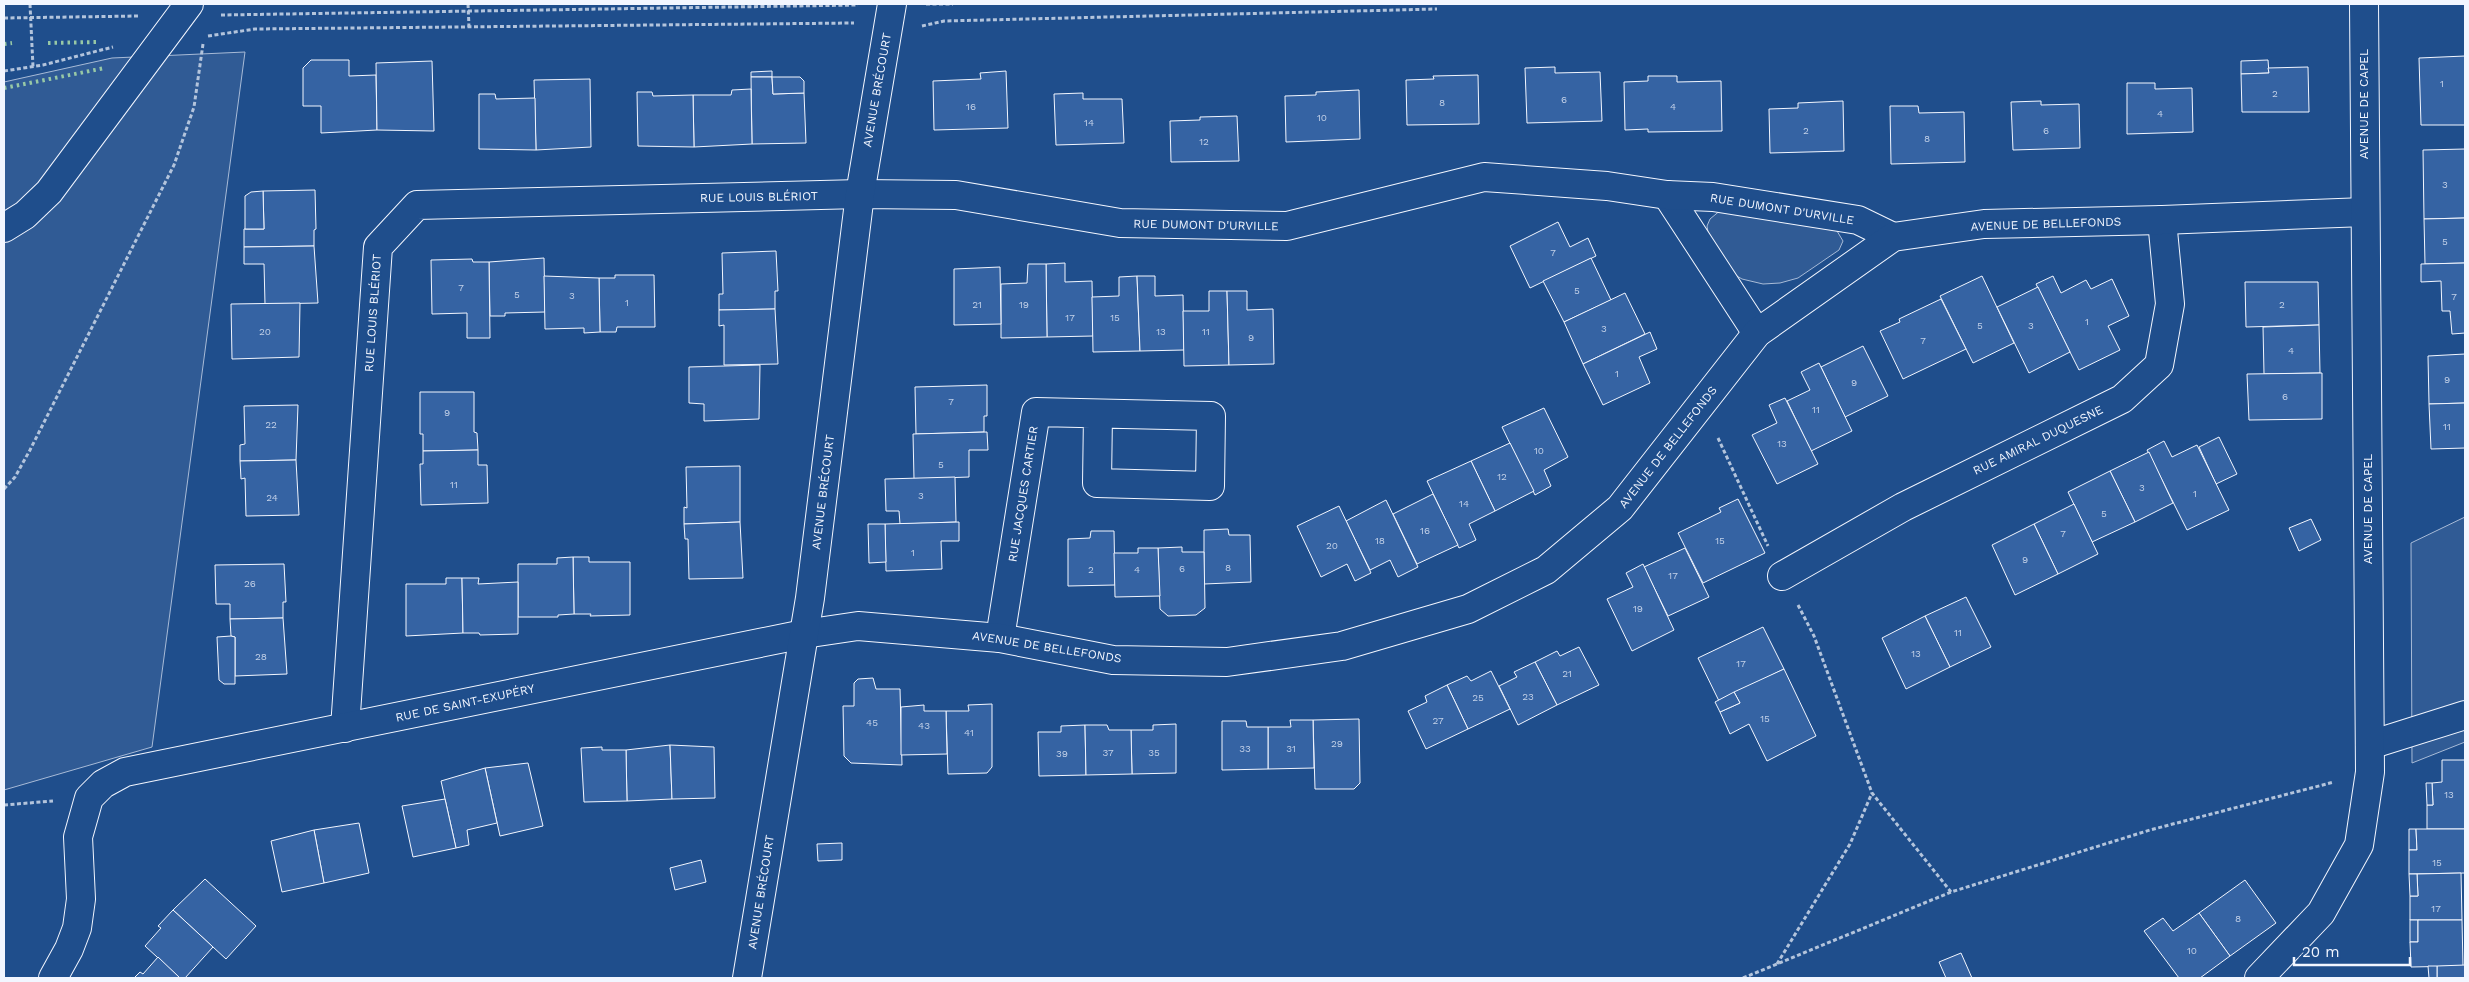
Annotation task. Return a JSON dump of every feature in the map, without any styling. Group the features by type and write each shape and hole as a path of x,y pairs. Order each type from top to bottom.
{"street":[{"name":"AVENUE DE CAPEL","path":"2259,978 2322,913 2360,845 2370,772 2364,4"},
{"path":"4,228 25,215 49,192 185,9"},
{"name":"AVENUE BRÉCOURT","path":"747,978 804,634 860,194 890,15"},
{"name":"RUE DUMONT D'URVILLE","path":"860,194 956,195 1120,223 1287,226 1484,177 1607,186 1667,195 1713,197 1858,220 1893,236"},
{"name":"RUE LOUIS BLÉRIOT","path":"345,728 378,248 417,205 860,194"},
{"path":"1667,195 1758,332"},
{"name":"AVENUE DE BELLEFONDS","path":"804,634 858,626 1000,638 1113,660 1226,662 1342,646 1468,609 1546,570 1620,508 1758,332 1893,236 1984,224 2162,220 2365,212"},
{"name":"RUE AMIRAL DUQUESNE","path":"1782,576 1903,507 2122,399 2159,365 2170,304 2162,220"},
{"name":"RUE JACQUES CARTIER","path":"1000,638 1036,412 1211,416 1210,486 1097,482 1098,414"},
{"name":"RUE DE SAINT-EXUPÉRY","path":"89,798 103,784 125,772 804,634"},
{"path":"2370,745 2465,715"},
{"path":"53,978 77,928 81,898 78,837 89,798"}],"path":[{"path":"30,4 33,66"},
{"path":"468,4 469,27"},
{"path":"921,4 953,4"},
{"path":"4,18 185,9 468,11 859,5"},
{"path":"4,489 15,477 30,450 174,165 194,107 204,50 203,36 255,29 866,23 890,15 912,29 944,22 1437,9"},
{"path":"4,71 33,66 106,48 163,40"},
{"path":"1702,403 1782,576 1814,636 1872,793 1951,892"},
{"path":"1743,978 1951,892 2150,830 2370,772"},
{"path":"1776,964 1850,844 1872,793"},
{"path":"4,805 89,798"}],"shaded area":[{"path":"245,52 152,747 4,790 4,82 112,58"},
{"path":"1722,209 1834,226 1843,241 1839,250 1798,278 1780,283 1763,284 1742,279 1730,272 1709,238 1707,226 1710,219"},
{"path":"2465,517 2465,742 2412,763 2411,543"}],"building":[{"path":"2465,56 2465,125 2421,125 2419,58"},
{"path":"311,60 349,60 349,76 376,75 377,130 321,133 321,106 303,106 303,68"},
{"path":"2268,60 2269,73 2241,74 2241,61"},
{"path":"432,61 434,131 377,130 376,63"},
{"path":"1555,67 1555,73 1600,72 1602,121 1527,123 1525,68"},
{"path":"2308,67 2309,112 2242,112 2241,74 2269,73 2268,68"},
{"path":"772,71 772,77 751,77 751,72"},
{"path":"1006,71 1008,128 934,130 933,81 981,79 980,73"},
{"path":"1478,75 1479,124 1407,125 1406,80 1434,79 1433,76"},
{"path":"1648,76 1677,76 1677,82 1721,81 1722,131 1648,132 1648,129 1625,130 1624,82 1648,81"},
{"path":"751,77 772,77 773,94 804,93 806,143 752,144"},
{"path":"772,77 800,77 804,81 804,93 773,94"},
{"path":"590,79 591,147 536,150 534,80"},
{"path":"2127,83 2155,83 2155,89 2192,88 2193,132 2127,134"},
{"path":"751,89 752,144 694,147 693,95 731,95 732,90"},
{"path":"1359,90 1360,139 1286,142 1285,96 1316,95 1316,92"},
{"path":"637,92 652,92 653,96 693,95 694,147 638,146"},
{"path":"1083,93 1083,99 1122,99 1124,143 1056,145 1054,94"},
{"path":"479,94 495,94 496,99 535,98 536,150 479,149"},
{"path":"1843,101 1844,151 1770,153 1769,109 1798,108 1798,103"},
{"path":"2041,101 2041,105 2079,104 2080,148 2013,150 2011,102"},
{"path":"1890,106 1918,106 1919,113 1964,112 1965,162 1891,164"},
{"path":"1237,116 1239,161 1171,162 1170,121 1200,120 1200,117"},
{"path":"2465,149 2465,218 2424,219 2423,150"},
{"path":"315,190 316,229 314,230 314,246 244,247 244,229 264,229 263,191"},
{"path":"263,191 264,229 245,229 245,196 251,192"},
{"path":"2465,218 2465,263 2425,264 2424,219"},
{"path":"1558,222 1570,247 1588,238 1596,256 1530,288 1510,246"},
{"path":"314,246 318,303 265,304 264,264 244,264 244,247"},
{"path":"776,251 778,291 775,291 775,309 719,310 719,294 723,294 722,253"},
{"path":"544,258 545,312 505,313 505,316 490,316 489,262"},
{"path":"1591,258 1611,300 1564,322 1543,281"},
{"path":"472,259 473,262 489,262 490,338 467,338 467,313 432,314 431,260"},
{"path":"1065,263 1065,282 1092,281 1093,336 1047,337 1046,264"},
{"path":"2465,263 2465,333 2452,334 2450,311 2442,311 2441,281 2421,282 2421,264"},
{"path":"1028,264 1046,264 1047,337 1001,338 1001,284 1027,283"},
{"path":"1000,267 1001,324 954,325 954,269"},
{"path":"615,275 654,275 655,327 617,327 616,332 600,332 599,278 615,278"},
{"path":"544,276 599,278 600,332 584,333 584,328 545,329"},
{"path":"1137,276 1140,351 1093,352 1092,297 1119,296 1119,277"},
{"path":"1137,276 1155,276 1155,296 1183,295 1184,350 1140,351"},
{"path":"1982,276 2014,343 1973,363 1940,296"},
{"path":"2053,276 2061,293 2086,280 2091,289 2112,279 2129,316 2108,326 2120,350 2079,370 2036,284"},
{"path":"2245,282 2318,282 2319,325 2246,327"},
{"path":"2038,287 2070,352 2029,373 1997,307"},
{"path":"1209,291 1227,291 1229,365 1184,366 1183,311 1209,311"},
{"path":"1227,291 1247,291 1247,310 1273,309 1274,364 1229,365"},
{"path":"1625,293 1645,334 1583,364 1564,322"},
{"path":"1941,299 1966,349 1903,379 1880,331 1900,322 1899,319"},
{"path":"300,303 299,357 232,359 231,304"},
{"path":"775,309 778,364 724,365 724,325 719,326 719,310"},
{"path":"2319,325 2320,373 2264,374 2263,327"},
{"path":"1650,332 1657,349 1639,357 1650,383 1603,405 1583,364"},
{"path":"1863,346 1888,396 1845,417 1821,367"},
{"path":"2465,354 2465,403 2429,404 2428,356"},
{"path":"1819,363 1852,431 1811,451 1787,401 1810,390 1801,372"},
{"path":"760,365 759,419 704,421 704,404 689,403 689,367"},
{"path":"2322,373 2322,419 2249,420 2247,374"},
{"path":"987,385 987,416 984,416 984,432 916,434 915,387"},
{"path":"420,392 474,392 474,432 477,433 478,450 423,451 423,434 420,434"},
{"path":"1785,398 1818,464 1777,484 1752,435 1777,423 1769,405"},
{"path":"2465,403 2465,448 2431,449 2429,404"},
{"path":"298,405 296,460 240,461 240,445 245,444 244,406"},
{"path":"1544,408 1568,457 1544,470 1551,486 1535,495 1502,427"},
{"path":"987,432 988,450 969,450 969,477 914,479 913,434"},
{"path":"2219,437 2237,474 2216,484 2199,447"},
{"path":"2164,441 2172,457 2197,445 2229,510 2187,530 2147,450"},
{"path":"1510,443 1534,491 1495,511 1471,461"},
{"path":"478,450 478,465 487,465 488,503 421,505 420,464 423,464 423,451"},
{"path":"2149,452 2173,503 2135,522 2110,471"},
{"path":"296,460 299,515 246,516 245,478 241,479 240,461"},
{"path":"1471,461 1495,511 1469,524 1476,540 1459,548 1427,481"},
{"path":"740,466 740,522 684,524 684,507 687,508 686,467"},
{"path":"2110,471 2135,522 2092,542 2068,492"},
{"path":"955,477 956,522 900,524 899,511 886,511 885,479"},
{"path":"1433,494 1458,545 1417,564 1393,514"},
{"path":"1738,499 1765,553 1703,583 1678,533 1721,512 1719,508"},
{"path":"1386,500 1418,567 1398,577 1390,560 1370,570 1346,521"},
{"path":"2074,504 2098,554 2058,574 2034,524"},
{"path":"1339,506 1371,573 1355,581 1347,564 1321,577 1297,526"},
{"path":"2311,519 2321,540 2299,551 2289,528"},
{"path":"740,522 743,578 689,579 688,539 685,539 684,524"},
{"path":"959,522 959,541 941,541 942,569 886,571 885,524"},
{"path":"868,524 885,524 886,562 869,563"},
{"path":"2034,524 2058,574 2015,595 1992,545"},
{"path":"1228,529 1229,535 1250,535 1251,582 1204,584 1204,530"},
{"path":"1091,531 1114,531 1115,585 1068,586 1068,539 1090,538"},
{"path":"1182,547 1182,552 1204,552 1205,608 1196,615 1168,616 1160,609 1158,548"},
{"path":"1138,548 1158,548 1160,596 1115,597 1114,553 1138,553"},
{"path":"1685,548 1709,597 1668,616 1644,567"},
{"path":"573,557 589,557 589,562 630,562 630,615 590,616 591,614 574,614"},
{"path":"573,557 574,614 558,615 558,617 518,617 518,564 557,564 557,558"},
{"path":"284,564 286,602 283,602 283,618 230,619 230,604 216,604 215,565"},
{"path":"1643,564 1674,630 1632,651 1607,599 1633,587 1626,573"},
{"path":"446,578 462,578 463,633 406,636 406,584 446,584"},
{"path":"462,578 479,578 478,584 518,582 518,634 480,635 479,633 463,633"},
{"path":"1966,597 1991,647 1950,667 1925,616"},
{"path":"1925,616 1950,667 1906,689 1882,638"},
{"path":"283,618 287,674 235,676 235,637 231,636 230,619"},
{"path":"1763,627 1784,669 1719,701 1698,658"},
{"path":"217,637 235,637 235,684 224,684 219,680"},
{"path":"1579,647 1599,685 1557,705 1535,662 1557,651 1560,656"},
{"path":"1535,662 1557,705 1518,725 1499,686 1517,677 1514,672"},
{"path":"1784,669 1816,736 1767,761 1749,724 1730,734 1720,712 1740,703 1734,692"},
{"path":"1491,671 1510,709 1468,729 1447,685 1467,676 1471,681"},
{"path":"873,678 876,689 900,689 902,765 851,763 844,756 843,706 854,706 854,683 858,679"},
{"path":"1447,685 1468,729 1426,749 1408,711 1427,702 1425,696"},
{"path":"1734,692 1740,703 1720,712 1715,702"},
{"path":"992,704 992,767 987,773 948,774 946,711 969,711 968,705"},
{"path":"924,705 924,711 946,711 947,754 901,755 901,707"},
{"path":"1359,719 1360,783 1354,789 1315,789 1313,720"},
{"path":"1290,720 1313,720 1314,768 1268,769 1268,727 1291,727"},
{"path":"1222,721 1246,721 1247,727 1268,727 1268,769 1222,770"},
{"path":"1176,724 1176,773 1132,774 1131,730 1153,730 1153,725"},
{"path":"1085,725 1086,775 1039,776 1038,732 1061,732 1061,726"},
{"path":"1085,725 1107,725 1109,730 1131,730 1132,774 1086,775"},
{"path":"670,745 672,799 627,801 626,750"},
{"path":"670,745 714,747 715,798 672,799"},
{"path":"602,747 602,750 626,750 627,801 584,802 581,748"},
{"path":"2442,760 2465,760 2465,829 2427,829 2427,805 2433,805 2432,783 2442,782"},
{"path":"528,763 543,826 500,836 485,768"},
{"path":"485,768 497,823 467,830 469,845 456,848 441,781"},
{"path":"2426,783 2432,783 2433,805 2427,805"},
{"path":"445,799 456,848 413,857 402,806"},
{"path":"359,823 369,873 324,883 314,830"},
{"path":"2409,829 2416,829 2417,850 2409,850"},
{"path":"2416,829 2465,829 2465,873 2409,874 2409,850 2417,850"},
{"path":"314,830 324,883 282,892 271,841"},
{"path":"842,843 842,860 818,861 817,844"},
{"path":"701,860 706,882 675,890 670,868"},
{"path":"2461,873 2462,920 2410,920 2410,896 2418,896 2417,874"},
{"path":"2409,874 2417,874 2418,896 2410,896"},
{"path":"205,879 256,926 226,959 173,910"},
{"path":"2245,880 2276,923 2230,956 2199,913"},
{"path":"173,910 213,947 185,978 180,978 145,946 161,928 158,926"},
{"path":"2199,913 2230,956 2200,978 2179,978 2144,931 2163,918 2173,931"},
{"path":"2410,920 2418,920 2418,942 2410,942"},
{"path":"2418,920 2462,920 2463,966 2411,967 2410,942 2418,942"},
{"path":"1961,953 1972,978 1946,978 1939,962"},
{"path":"158,957 180,978 134,978 140,972 143,974"},
{"path":"2465,965 2465,978 2437,978 2437,966"},
{"path":"2428,966 2437,966 2437,978 2429,978"}],"hedge":[{"path":"48,43 97,42"},
{"path":"4,44 12,43"},
{"path":"4,88 105,68"}]}
